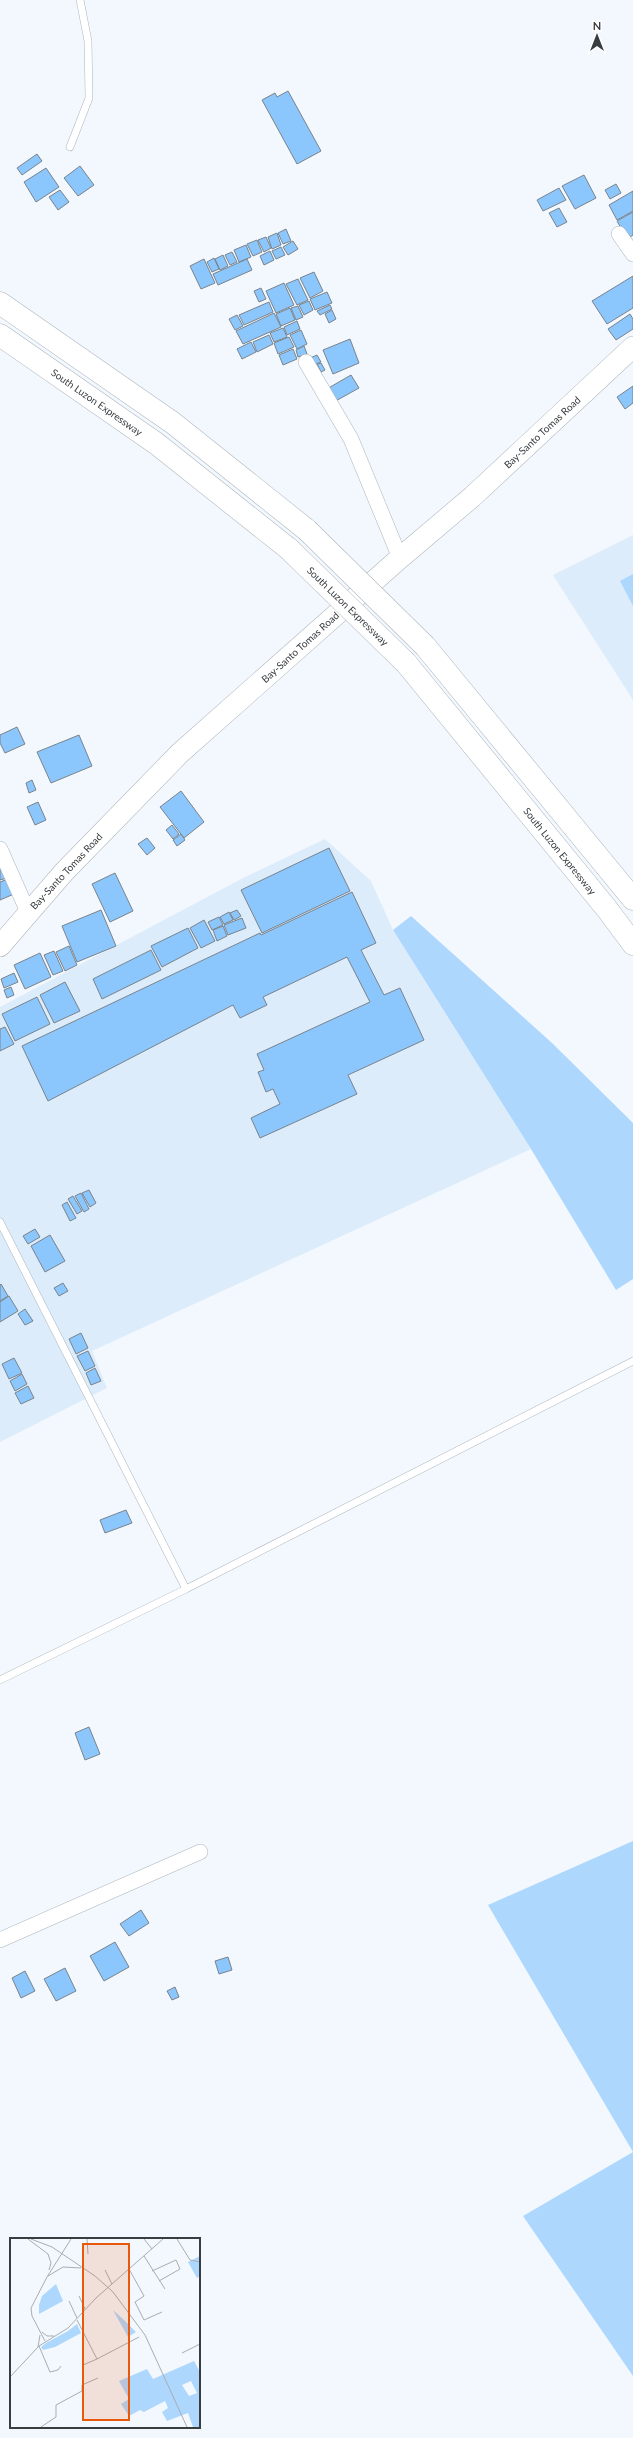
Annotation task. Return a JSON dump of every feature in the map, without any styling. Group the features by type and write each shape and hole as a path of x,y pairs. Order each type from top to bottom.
{"highway":[{"path":"0,303 173,423 307,530 426,646 633,899"},
{"name":"South Luzon Expressway","path":"5,341 157,444 289,549 406,663 608,909 633,944"}],"main road":[{"name":"Bay-Santo Tomas Road","path":"0,946 64,872 180,753 400,558 472,497 633,347"}],"street":[{"path":"619,234 633,254"},
{"path":"306,362 351,439 400,558"},
{"path":"0,849 28,912"},
{"path":"0,1940 200,1852"}],"lane":[{"path":"70,147 89,98 88,41 80,0"},
{"path":"0,1222 186,1588"},
{"path":"0,1680 186,1588 633,1361"}],"shaded area":[{"path":"633,535 633,700 553,575"},
{"path":"633,574 633,606 620,581"},
{"path":"325,839 371,881 393,930 531,1149 92,1351 107,1388 0,1442 0,1007 243,878"},
{"path":"411,916 552,1043 633,1123 633,1279 616,1290 531,1149 393,930"},
{"path":"633,1841 633,2152 488,1905"},
{"path":"633,2152 633,2376 523,2216"}],"building":[{"path":"288,91 321,151 297,164 262,100 275,93 277,97"},
{"path":"37,154 42,161 22,175 17,168"},
{"path":"80,166 94,185 78,196 64,178"},
{"path":"46,168 59,187 36,202 24,182"},
{"path":"584,175 596,198 575,209 562,186"},
{"path":"616,184 621,193 610,199 605,190"},
{"path":"559,188 566,200 543,211 537,200"},
{"path":"60,190 69,202 58,210 49,197"},
{"path":"633,191 633,211 617,220 609,205"},
{"path":"559,208 567,222 557,227 549,213"},
{"path":"633,212 633,235 627,239 617,221"},
{"path":"286,229 291,241 283,244 278,233"},
{"path":"277,233 281,245 272,249 268,237"},
{"path":"266,237 271,248 264,252 258,240"},
{"path":"257,240 262,252 253,256 247,244"},
{"path":"293,241 298,249 288,255 283,247"},
{"path":"246,245 251,257 239,262 234,250"},
{"path":"281,247 285,255 276,259 272,251"},
{"path":"270,251 274,260 264,265 260,256"},
{"path":"232,252 237,262 230,265 225,255"},
{"path":"223,255 228,266 220,270 215,259"},
{"path":"214,258 219,269 212,272 207,262"},
{"path":"204,259 215,283 201,289 190,266"},
{"path":"247,259 252,270 218,285 213,274"},
{"path":"314,272 323,291 310,298 300,278"},
{"path":"633,276 633,308 607,324 592,301"},
{"path":"298,279 308,300 297,305 286,284"},
{"path":"284,283 294,305 276,313 266,291"},
{"path":"261,288 266,299 259,302 254,291"},
{"path":"327,292 332,303 315,310 310,299"},
{"path":"309,301 313,310 304,315 299,305"},
{"path":"269,302 273,312 244,325 239,315"},
{"path":"330,305 332,309 320,315 317,311"},
{"path":"298,306 303,317 296,320 291,308"},
{"path":"290,308 295,320 281,326 276,314"},
{"path":"332,310 336,319 329,323 325,314"},
{"path":"274,313 281,327 243,344 236,331"},
{"path":"630,314 633,319 633,329 616,340 608,329"},
{"path":"237,315 243,326 235,330 229,319"},
{"path":"297,321 300,329 287,335 284,327"},
{"path":"283,328 287,337 274,342 270,333"},
{"path":"301,330 307,344 297,349 290,335"},
{"path":"269,335 273,344 257,352 253,342"},
{"path":"289,337 294,347 278,354 274,343"},
{"path":"350,339 359,363 333,374 323,350"},
{"path":"251,342 256,352 242,359 237,349"},
{"path":"304,346 307,354 298,357 296,350"},
{"path":"293,349 297,359 283,365 279,355"},
{"path":"317,355 321,362 311,366 308,359"},
{"path":"321,363 325,370 321,372 317,364"},
{"path":"351,375 359,388 332,403 325,390"},
{"path":"633,386 633,403 625,409 617,397"},
{"path":"17,727 25,744 5,753 0,743 0,735"},
{"path":"79,735 92,766 51,783 37,752"},
{"path":"32,780 36,790 29,793 26,783"},
{"path":"181,791 204,822 184,838 160,807"},
{"path":"38,802 46,820 35,825 27,807"},
{"path":"172,825 179,834 173,839 166,830"},
{"path":"181,834 185,840 177,846 173,840"},
{"path":"147,838 155,848 147,855 138,844"},
{"path":"329,848 350,891 262,933 241,890"},
{"path":"0,863 7,878 0,880"},
{"path":"115,873 133,911 110,922 92,884"},
{"path":"8,879 14,894 0,900 0,882"},
{"path":"352,892 376,943 361,950 384,995 400,988 424,1040 348,1075 357,1094 260,1138 251,1118 280,1104 273,1089 266,1092 258,1072 264,1070 257,1054 370,1002 347,957 263,997 267,1005 240,1018 233,1005 48,1101 22,1046 260,933 261,935"},
{"path":"101,910 116,946 77,962 62,926"},
{"path":"237,910 241,916 234,920 230,913"},
{"path":"229,912 233,920 224,924 220,917"},
{"path":"219,917 223,925 212,930 208,922"},
{"path":"242,918 246,928 228,935 224,925"},
{"path":"204,920 215,941 201,948 190,928"},
{"path":"223,926 227,936 217,941 213,930"},
{"path":"188,928 198,948 162,967 151,946"},
{"path":"69,946 77,965 65,971 56,952"},
{"path":"151,950 161,970 102,999 93,979"},
{"path":"54,951 63,971 53,975 44,955"},
{"path":"40,953 51,977 25,989 14,965"},
{"path":"14,973 18,982 4,988 1,979"},
{"path":"65,982 80,1011 54,1023 40,995"},
{"path":"11,987 14,995 7,998 4,990"},
{"path":"37,997 50,1024 15,1041 2,1014"},
{"path":"5,1027 14,1044 0,1051 0,1029"},
{"path":"89,1190 96,1203 90,1207 82,1193"},
{"path":"81,1193 89,1209 84,1212 75,1196"},
{"path":"73,1196 82,1211 77,1214 68,1199"},
{"path":"67,1202 76,1218 70,1221 62,1205"},
{"path":"35,1229 40,1237 28,1244 23,1236"},
{"path":"50,1235 65,1261 45,1272 31,1246"},
{"path":"63,1283 68,1291 59,1296 54,1288"},
{"path":"1,1284 8,1296 0,1301 0,1285"},
{"path":"9,1296 18,1311 0,1322 0,1302"},
{"path":"25,1309 33,1321 25,1325 18,1314"},
{"path":"81,1333 88,1348 76,1354 69,1339"},
{"path":"88,1351 95,1366 85,1371 77,1356"},
{"path":"14,1358 22,1373 9,1379 2,1364"},
{"path":"95,1368 101,1381 91,1385 86,1373"},
{"path":"22,1374 27,1384 15,1391 10,1381"},
{"path":"28,1386 34,1398 21,1404 15,1393"},
{"path":"126,1510 132,1523 105,1533 100,1520"},
{"path":"89,1727 100,1754 85,1760 75,1733"},
{"path":"141,1910 149,1923 129,1936 120,1924"},
{"path":"115,1942 129,1967 104,1981 90,1956"},
{"path":"228,1957 232,1970 219,1974 215,1961"},
{"path":"65,1968 76,1991 56,2001 44,1979"},
{"path":"25,1971 35,1991 21,1998 12,1978"},
{"path":"175,1987 179,1997 172,2000 167,1991"}]}
